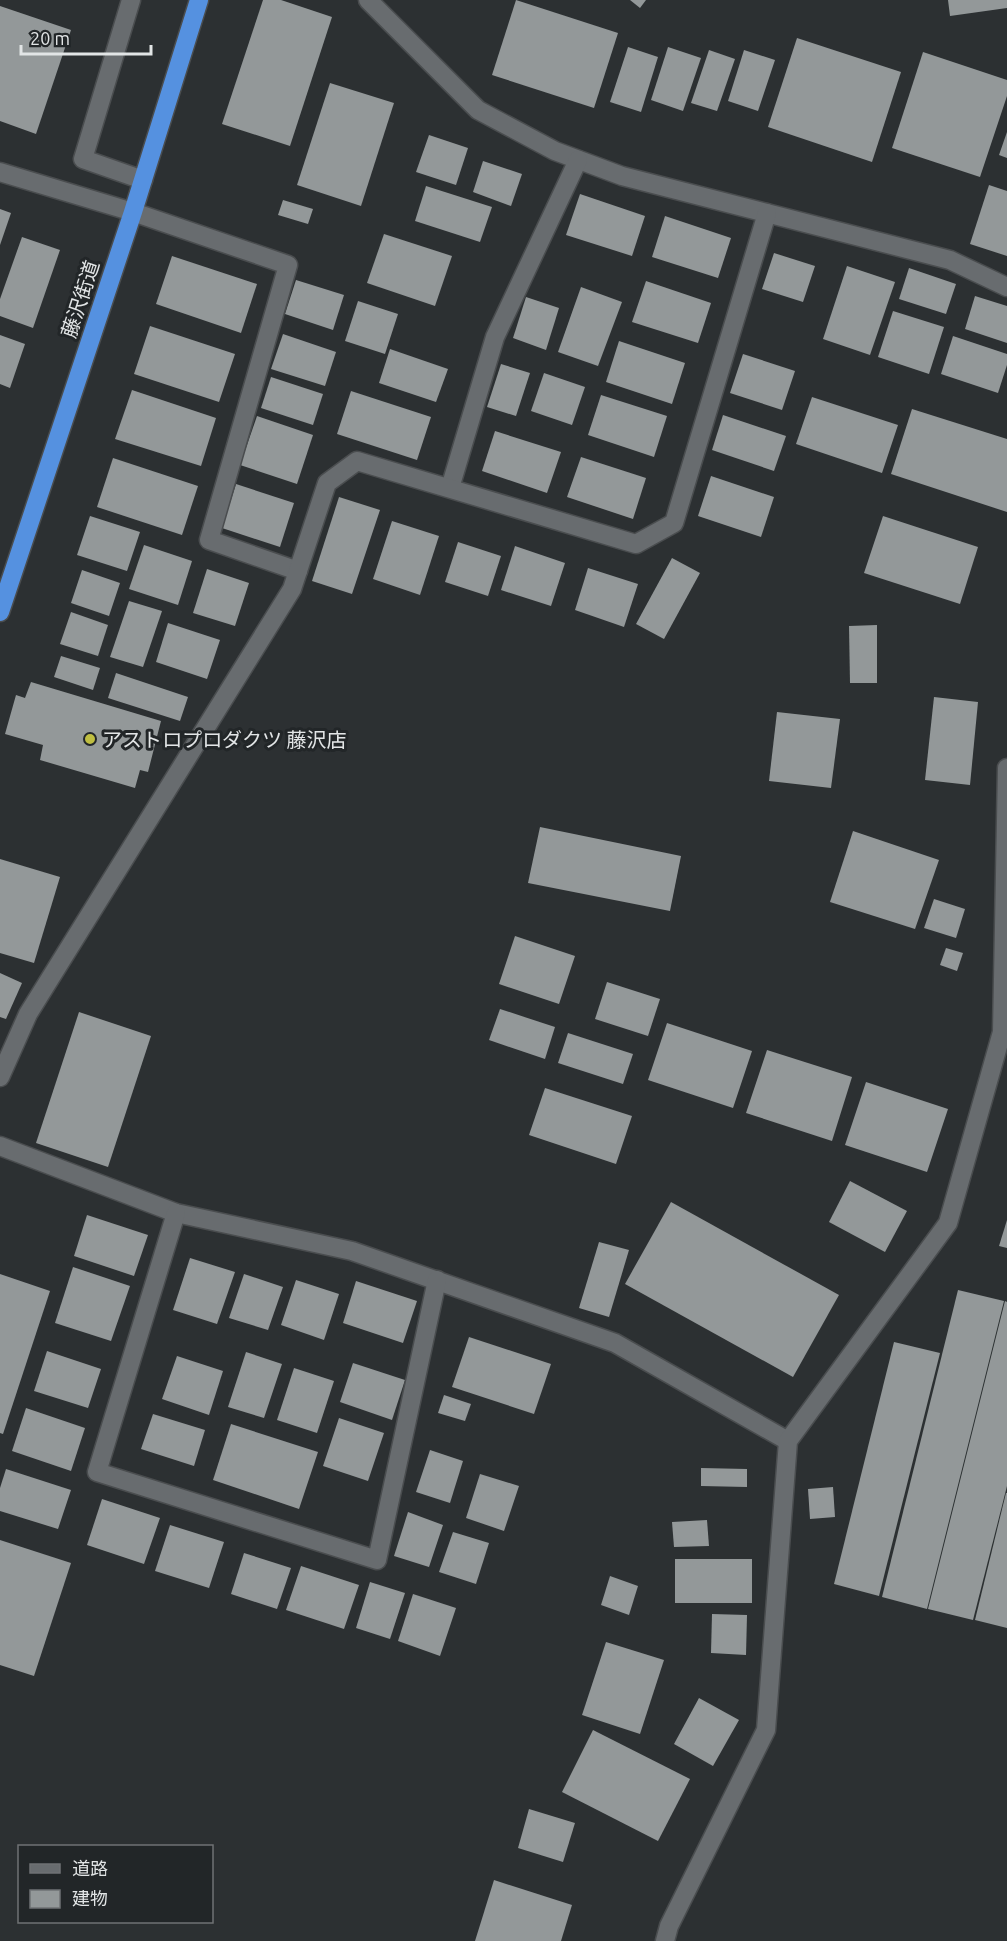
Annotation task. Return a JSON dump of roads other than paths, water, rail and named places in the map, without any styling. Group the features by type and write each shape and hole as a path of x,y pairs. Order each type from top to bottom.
{"highway":[{"name":"藤沢街道","path":"0,612 133,212 199,0"}],"street":[{"path":"131,0 83,159 143,180"},
{"path":"368,0 478,110 555,151 621,176 950,260 1007,287"},
{"path":"450,488 495,337 578,160"},
{"path":"0,172 133,212 288,266 209,540 298,571"},
{"path":"0,1077 28,1014 292,589 327,483 357,461 636,544 674,523 767,213"},
{"path":"665,1941 669,1926 766,1730 788,1441 948,1223 1002,1032 1007,768"},
{"path":"0,1146 176,1213 351,1251 615,1343 788,1441"},
{"path":"176,1213 97,1472 377,1560 437,1280"}],"place":[{"name":"アストロプロダクツ 藤沢店","path":"90,739"}]}
